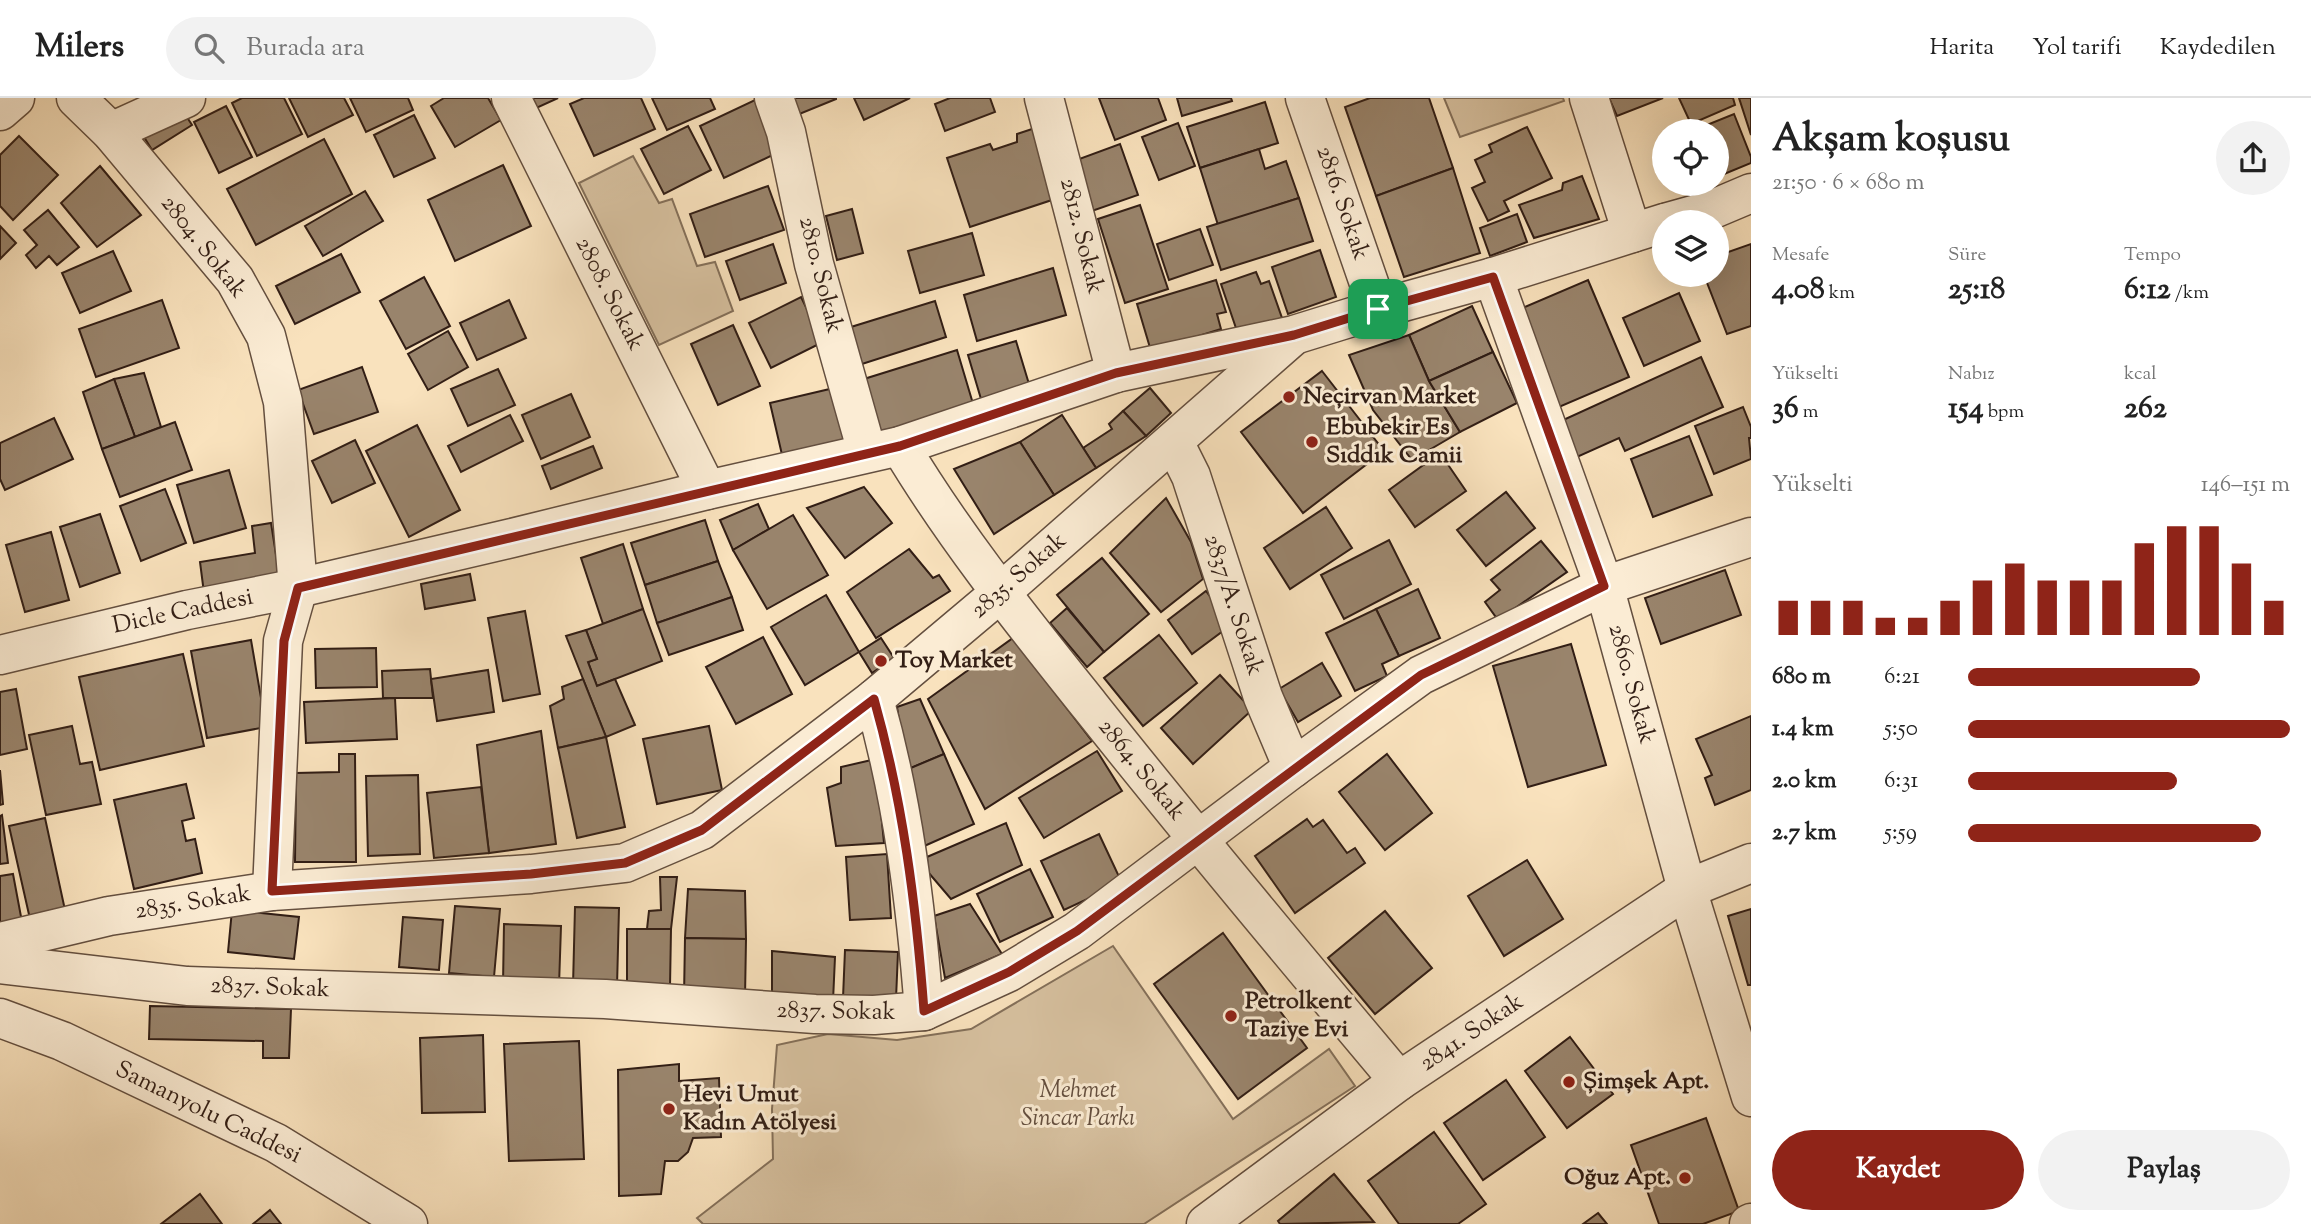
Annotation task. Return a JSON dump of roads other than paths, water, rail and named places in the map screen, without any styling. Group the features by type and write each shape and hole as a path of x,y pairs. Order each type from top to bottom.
{"street":[{"path":"0,111 15,98"},
{"name":"2804. Sokak","path":"76,98 111,132 235,280 266,336 283,402 298,588 284,641 272,891"},
{"path":"111,132 186,98"},
{"name":"2808. Sokak","path":"511,98 707,490"},
{"name":"2810. Sokak","path":"774,98 786,132 814,264 884,449"},
{"name":"2812. Sokak","path":"1044,98 1116,373"},
{"name":"2816. Sokak","path":"1305,98 1378,309"},
{"path":"1589,98 1652,220"},
{"name":"Dicle Caddesi","path":"1711,210 1751,193"},
{"name":"Dicle Caddesi","path":"0,655 187,610 298,588 884,449 1116,373 1294,335 1652,227"},
{"name":"2860. Sokak","path":"1493,277 1604,586 1688,889 1751,1097"},
{"name":"2835. Sokak","path":"0,942 109,916 272,891 531,874 625,863 702,830 874,699 1000,593 1294,335"},
{"name":"2837/A. Sokak","path":"1174,442 1191,476 1264,697 1293,768"},
{"name":"2864. Sokak","path":"884,449 919,478 1000,593 1198,841 1399,1081"},
{"name":"2837. Sokak","path":"0,964 187,986 605,999 815,1014 874,1015 924,1011 1009,972 1077,931 1421,675 1604,586 1751,537"},
{"path":"874,699 891,758 904,830 918,934 924,1011"},
{"name":"2841. Sokak","path":"1227,1218 1399,1081 1688,889 1751,863"},
{"name":"Samanyolu Caddesi","path":"0,1018 62,1041 276,1143 400,1222"}],"place":[{"name":"Neçirvan Market","path":"1289,397"},
{"name":"Ebubekir Es Sıddık Camii","path":"1312,442"},
{"name":"Toy Market","path":"881,661"},
{"name":"Petrolkent Taziye Evi","path":"1231,1016"},
{"name":"Şimşek Apt.","path":"1569,1082"},
{"name":"Hevi Umut Kadın Atölyesi","path":"669,1109"},
{"name":"Oğuz Apt.","path":"1685,1178"}],"park label":[{"name":"Mehmet Sincar Parkı","path":"1078,1105"}]}
